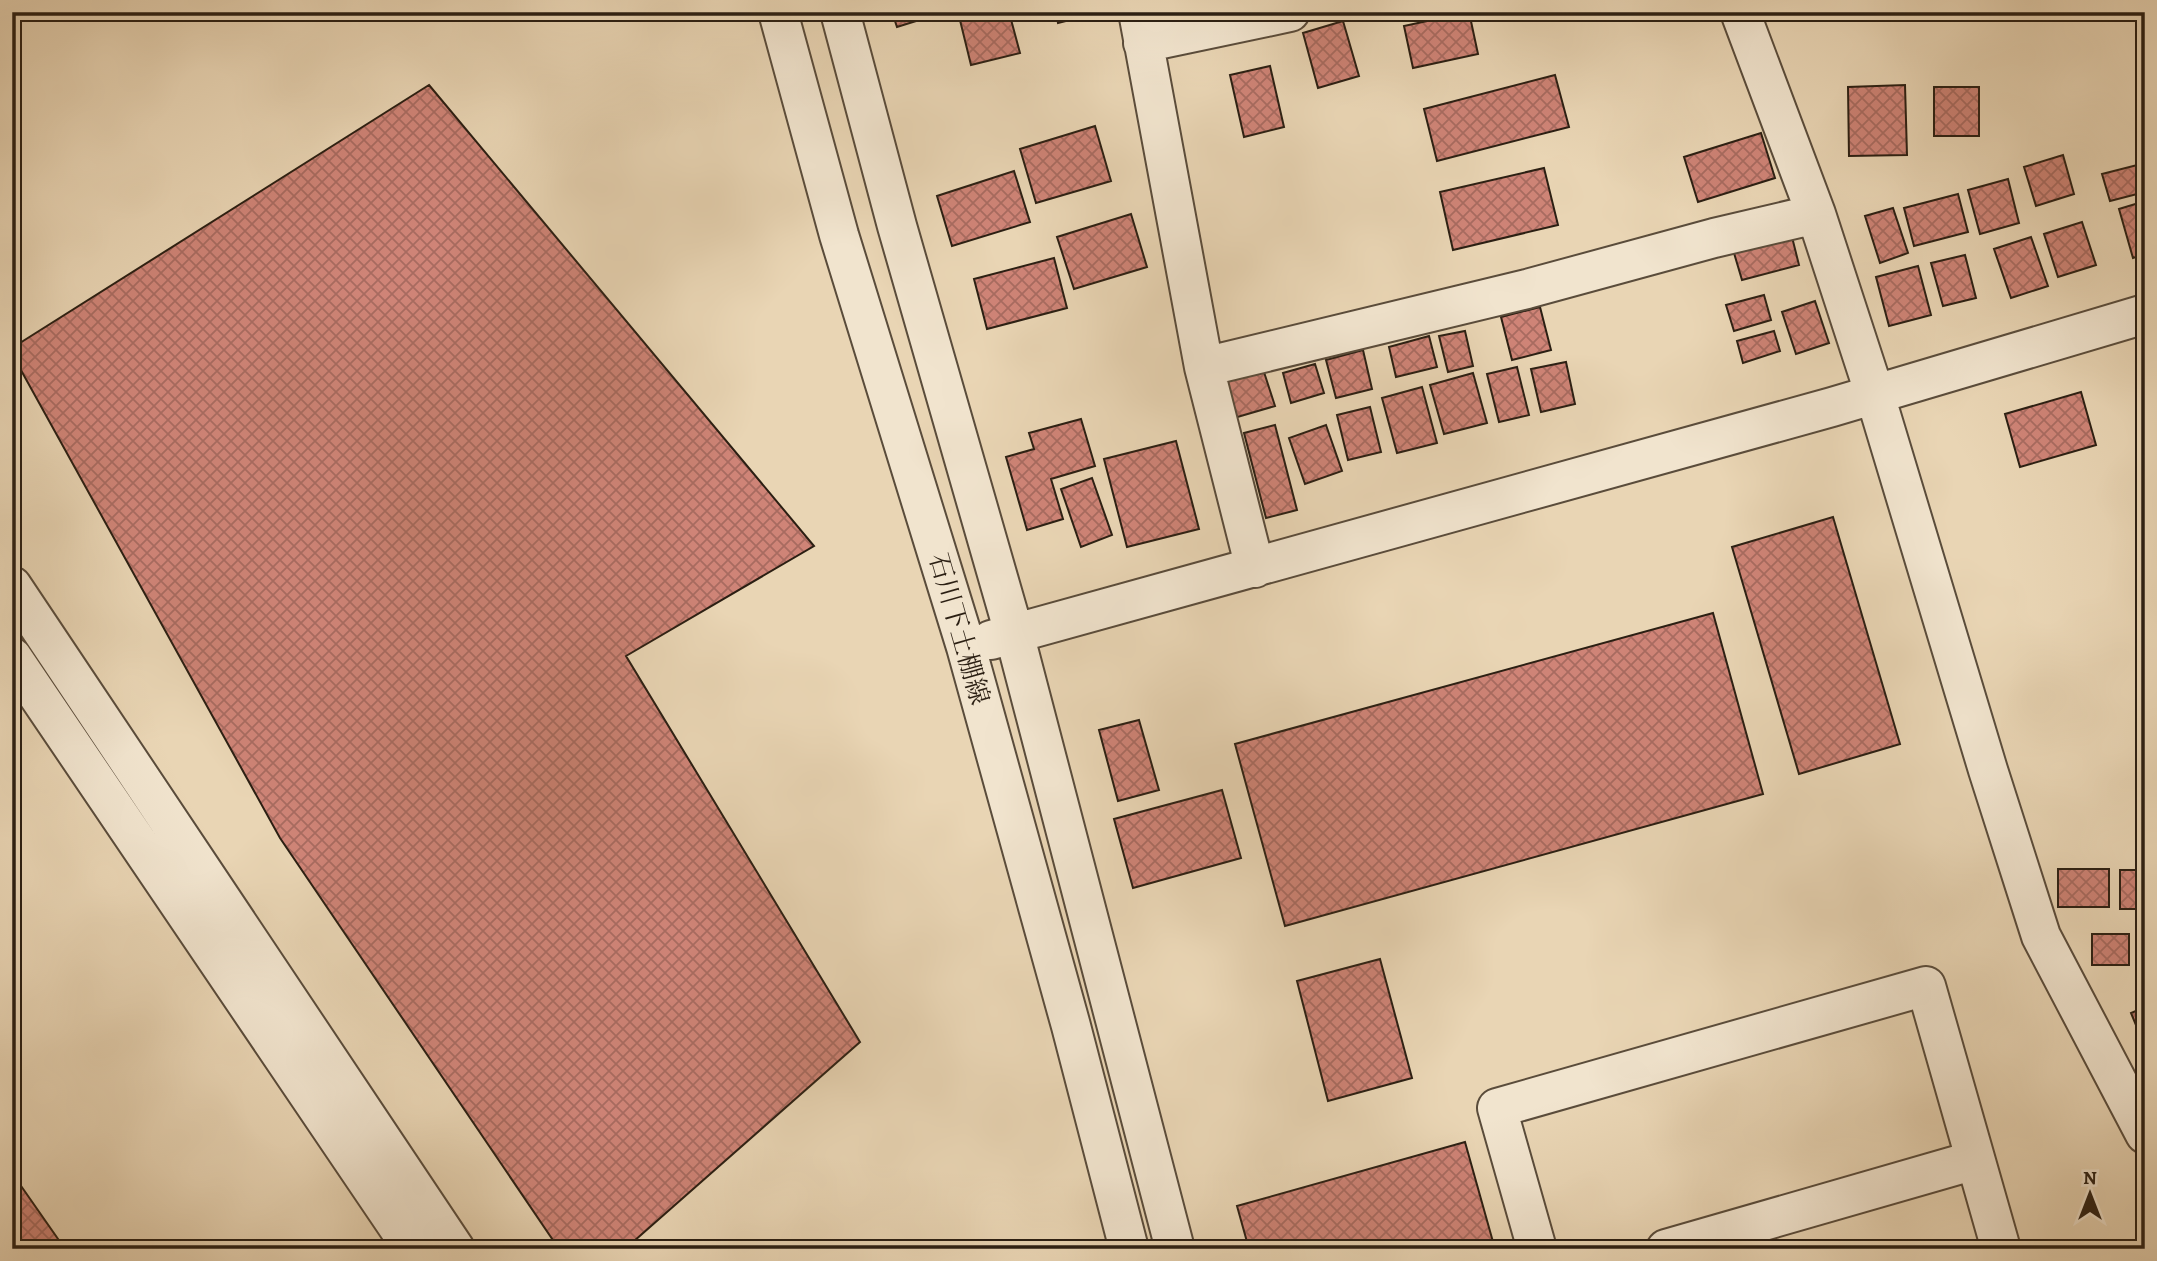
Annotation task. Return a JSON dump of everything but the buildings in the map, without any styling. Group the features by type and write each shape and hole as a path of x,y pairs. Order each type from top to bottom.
{"street":[{"name":"石川下土棚線","path":"778,12 839,235 966,647 1072,1026 1129,1249"},
{"name":"石川下土棚線","path":"840,12 897,226 1014,634 1175,1249"},
{"path":"1255,568 1204,367 1140,28 1290,12"},
{"path":"1740,12 1816,214 1875,395 2041,936 2133,1082 2145,1134"},
{"path":"1204,367 1527,289 1714,238 1816,214"},
{"path":"966,647 1875,395 2145,314"},
{"path":"12,586 455,1249"},
{"path":"12,657 413,1249"},
{"path":"1537,1249 1497,1108 1926,986 2001,1249"},
{"path":"1666,1249 1975,1160"}]}
